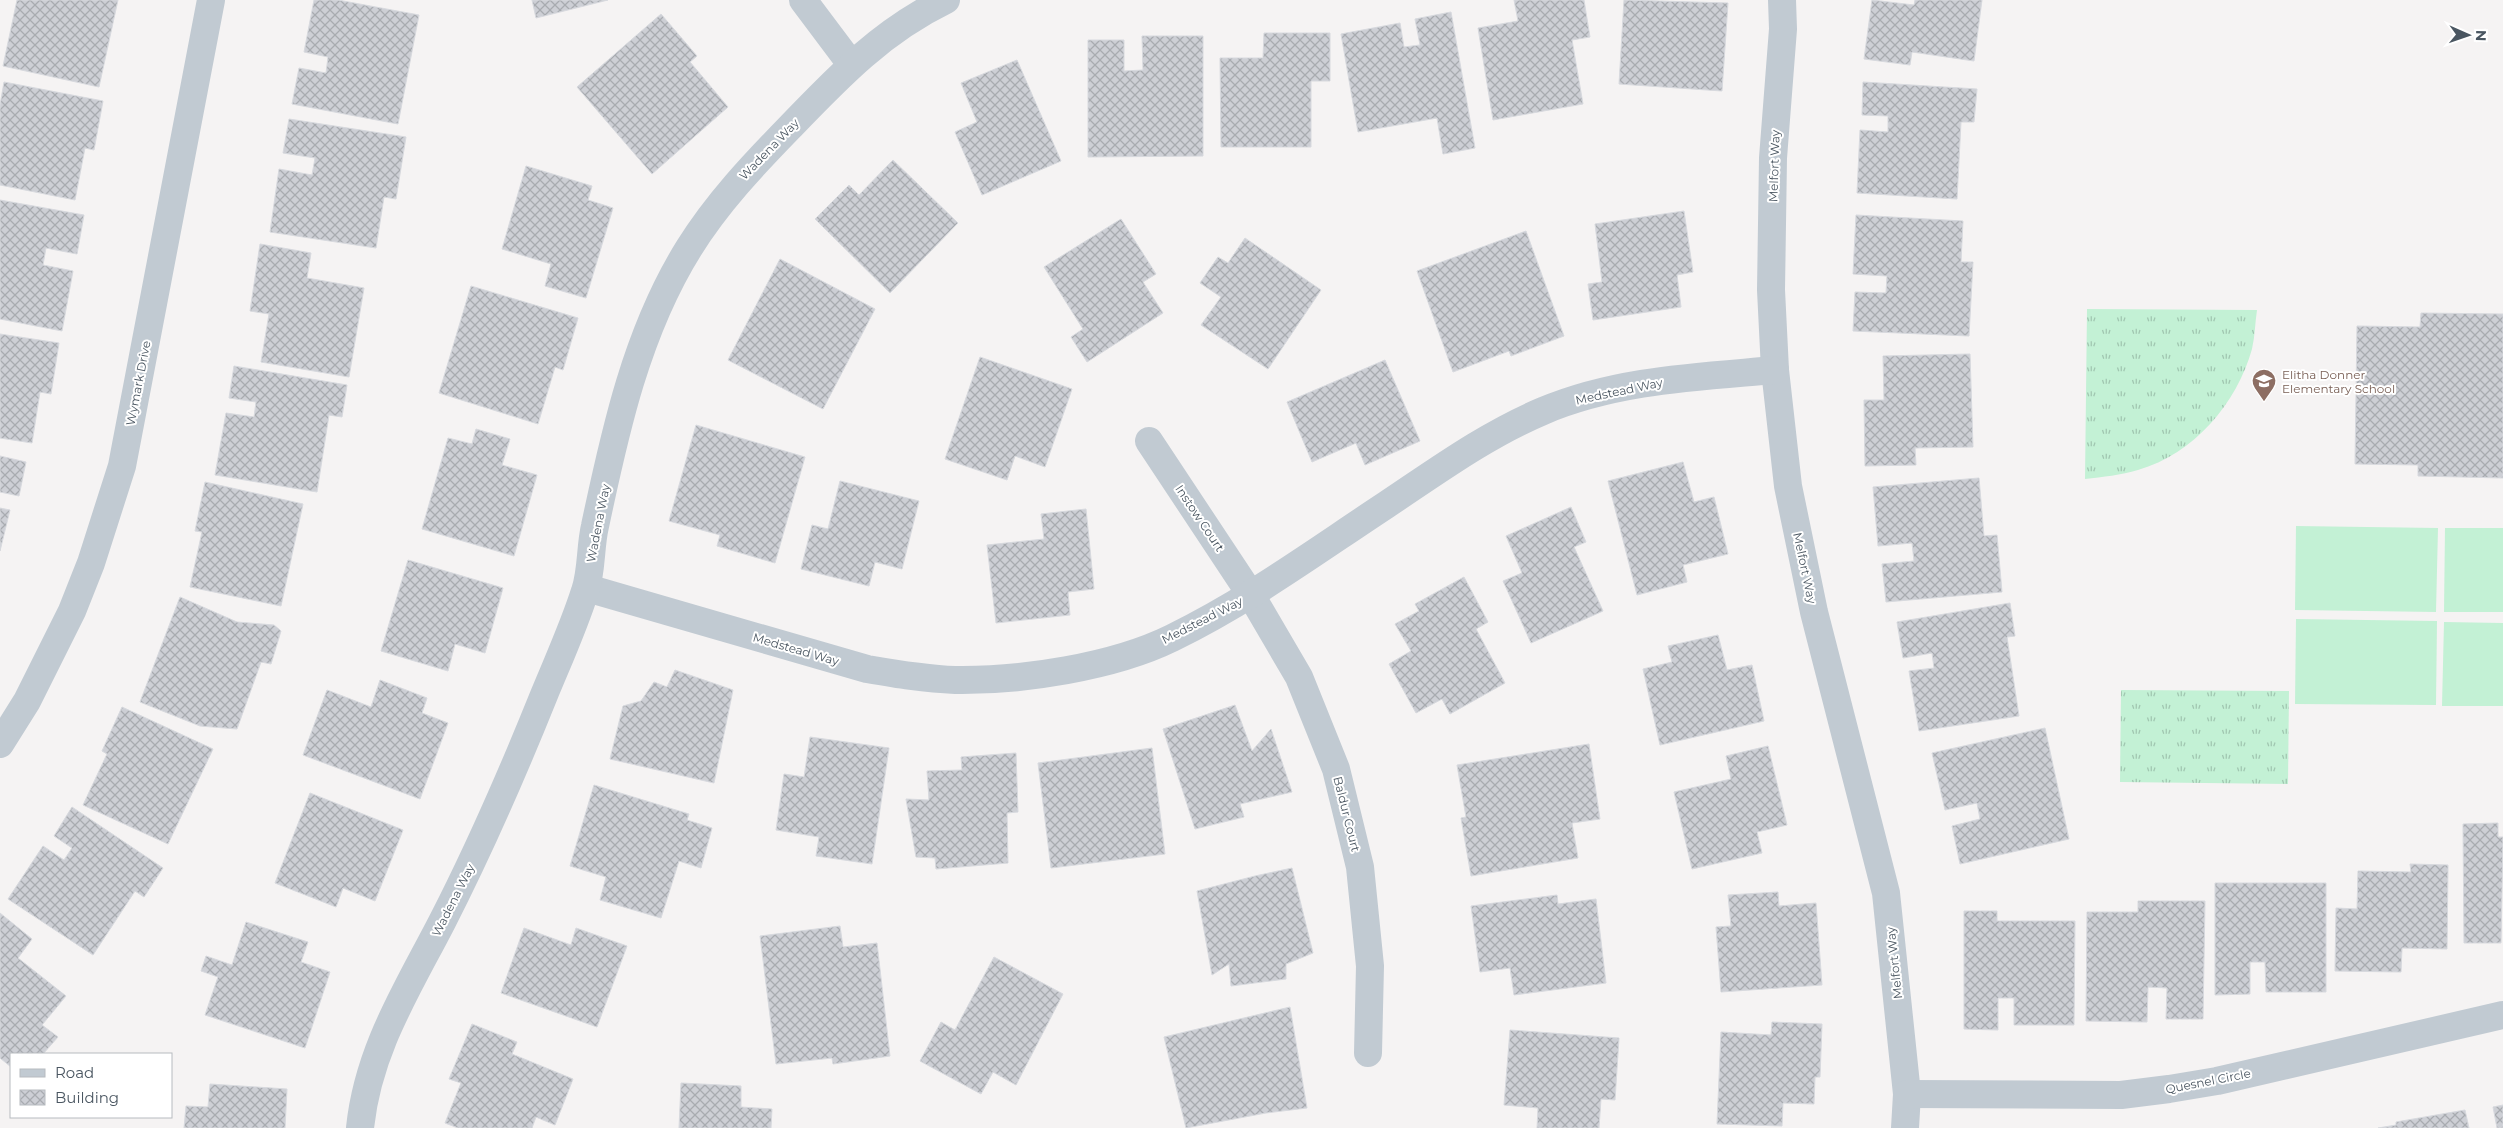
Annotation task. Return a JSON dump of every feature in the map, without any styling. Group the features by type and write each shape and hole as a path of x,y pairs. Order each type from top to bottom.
{"street":[{"name":"Wymark Drive","path":"0,744 27,702 72,611 91,563 122,466 211,0"},
{"path":"803,0 851,64"},
{"name":"Wadena Way","path":"360,1128 372,1067 388,1023 442,922 499,806 587,588 594,530 621,417 648,328 667,287 689,248 732,189 851,64 887,34 922,12 946,0"},
{"name":"Melfort Way","path":"1782,0 1782,29 1772,158 1771,290 1775,370 1788,486 1814,612 1886,893 1907,1094 1905,1128"},
{"name":"Medstead Way","path":"587,588 867,669 955,680 999,678 1086,666 1129,654 1171,639 1252,595 1463,454 1500,431 1544,411 1589,395 1636,384 1775,370"},
{"name":"Instow Court","path":"1149,441 1252,595"},
{"name":"Baldur Court","path":"1252,595 1298,676 1336,769 1360,867 1370,966 1368,1053"},
{"name":"Quesnel Circle","path":"1907,1094 2121,1095 2169,1089 2218,1081 2503,1015"}],"green space":[{"path":"2087,309 2257,310 2252,349 2236,388 2224,407 2195,439 2177,452 2138,470 2085,479"},
{"path":"2296,526 2438,528 2436,612 2295,610"},
{"path":"2445,528 2503,528 2503,612 2444,612"},
{"path":"2296,619 2437,621 2436,705 2295,704"},
{"path":"2444,622 2503,623 2503,706 2442,706"},
{"path":"2121,690 2289,691 2288,784 2120,782"}],"building":[{"path":"17,0 118,0 99,87 3,66"},
{"path":"314,0 338,0 419,15 398,124 292,104 299,68 326,73 328,57 304,52"},
{"path":"532,0 608,0 536,18"},
{"path":"1514,0 1584,0 1590,37 1572,40 1583,104 1493,120 1478,28 1518,21"},
{"path":"1624,0 1728,3 1722,91 1619,84"},
{"path":"1872,0 1914,5 1915,0 1982,0 1974,61 1912,52 1910,65 1864,59"},
{"path":"1451,12 1475,148 1443,154 1437,118 1358,132 1341,34 1400,23 1404,47 1420,45 1415,19"},
{"path":"661,14 697,56 690,62 728,107 652,174 577,87"},
{"path":"1264,33 1330,33 1330,81 1311,81 1311,147 1221,147 1220,58 1263,58"},
{"path":"1142,36 1203,36 1203,156 1088,157 1088,40 1124,40 1124,71 1143,70"},
{"path":"1017,60 1061,161 982,195 955,132 977,122 961,83"},
{"path":"4,82 103,101 94,150 85,148 75,200 0,185 0,105"},
{"path":"1863,82 1977,89 1974,122 1961,122 1957,199 1857,193 1860,130 1888,132 1888,116 1862,115"},
{"path":"289,119 406,137 396,199 384,197 376,248 270,232 279,169 312,175 315,158 283,153"},
{"path":"893,160 958,223 890,293 815,219 849,185 859,195"},
{"path":"526,166 592,186 588,200 613,208 586,298 545,286 551,264 502,249"},
{"path":"0,200 84,215 77,254 46,248 43,265 73,271 62,331 0,319"},
{"path":"1684,211 1693,272 1677,275 1681,307 1593,320 1588,284 1602,282 1595,224"},
{"path":"1856,215 1963,221 1961,262 1973,262 1969,336 1853,331 1855,292 1886,293 1887,276 1853,274"},
{"path":"1121,219 1156,274 1143,282 1163,313 1087,362 1071,337 1083,329 1044,267"},
{"path":"1526,231 1564,336 1511,356 1509,351 1453,372 1417,271"},
{"path":"1245,238 1321,290 1268,369 1201,325 1221,297 1200,283 1218,257 1228,263"},
{"path":"260,244 311,253 307,278 364,288 349,377 261,362 269,314 250,311"},
{"path":"780,259 875,309 823,409 728,360"},
{"path":"471,286 578,318 563,370 555,367 538,424 439,393"},
{"path":"2421,313 2503,314 2503,478 2418,476 2418,465 2355,464 2357,326 2420,327"},
{"path":"0,334 59,343 51,394 40,392 32,443 0,438"},
{"path":"1970,354 1973,447 1915,448 1916,465 1865,466 1864,400 1884,400 1883,356"},
{"path":"980,357 1072,389 1045,467 1015,456 1007,480 945,459"},
{"path":"1385,360 1420,441 1365,465 1356,443 1312,462 1287,402"},
{"path":"234,366 347,385 342,417 329,415 317,492 215,475 226,413 254,417 256,402 229,398"},
{"path":"696,425 805,457 775,563 717,546 720,535 669,521"},
{"path":"476,429 510,439 502,465 537,475 514,556 422,529 448,438 472,444"},
{"path":"0,456 26,462 19,496 0,492"},
{"path":"1683,462 1694,502 1714,497 1728,554 1683,565 1687,582 1637,595 1608,481"},
{"path":"1979,478 1984,536 1997,535 2002,592 1886,602 1882,564 1914,561 1912,543 1878,546 1873,487"},
{"path":"840,481 919,501 902,569 875,562 869,586 801,569 812,525 828,529"},
{"path":"205,482 303,504 281,606 190,587 202,532 195,531"},
{"path":"1571,507 1586,542 1574,547 1603,611 1531,643 1503,581 1522,573 1506,536"},
{"path":"0,508 10,510 0,551"},
{"path":"1086,509 1094,589 1068,592 1070,615 996,623 987,545 1044,539 1041,514"},
{"path":"408,560 503,588 485,653 455,644 448,671 381,651"},
{"path":"1464,577 1488,622 1476,629 1505,683 1450,714 1442,699 1416,713 1389,664 1411,651 1395,624 1419,611 1415,604"},
{"path":"180,597 237,622 274,625 281,631 271,664 261,662 237,729 200,726 140,702"},
{"path":"2010,603 2015,636 2007,637 2019,716 1919,731 1909,671 1934,668 1932,653 1903,658 1897,622"},
{"path":"1718,635 1727,670 1752,665 1764,721 1660,745 1643,669 1672,662 1668,646"},
{"path":"675,670 733,690 714,783 610,759 623,706 641,701 654,682 667,687"},
{"path":"380,680 427,698 422,713 448,723 420,799 303,755 327,690 371,707"},
{"path":"1235,705 1252,751 1271,729 1292,792 1240,804 1244,817 1195,829 1163,729"},
{"path":"122,707 213,749 168,844 83,805 107,754 102,751"},
{"path":"2045,728 2069,839 1960,864 1952,826 1980,819 1977,803 1945,810 1932,753"},
{"path":"810,737 889,748 872,864 816,856 819,837 776,830 784,774 804,777"},
{"path":"1589,744 1600,819 1572,823 1578,858 1471,876 1461,818 1466,817 1457,765"},
{"path":"1768,746 1787,825 1757,832 1762,853 1692,869 1674,792 1731,779 1726,756"},
{"path":"1152,748 1165,854 1051,868 1038,763"},
{"path":"1016,753 1018,812 1007,813 1008,863 936,869 935,858 916,857 906,799 929,800 927,771 962,770 961,757"},
{"path":"594,785 689,814 687,820 712,828 701,868 679,861 661,918 600,900 606,877 570,866"},
{"path":"310,793 403,830 375,901 343,888 336,907 275,883"},
{"path":"72,807 163,868 144,897 135,891 93,955 8,899 43,846 64,860 72,848 54,836"},
{"path":"2498,823 2498,837 2503,837 2501,943 2464,943 2463,824"},
{"path":"2410,864 2448,865 2447,949 2402,948 2401,972 2335,971 2336,908 2357,909 2358,871 2411,872"},
{"path":"1292,868 1313,953 1286,964 1286,979 1231,986 1229,964 1212,975 1197,891"},
{"path":"2215,883 2326,883 2326,992 2266,992 2265,962 2250,962 2250,994 2215,995"},
{"path":"1778,892 1779,906 1816,903 1822,985 1721,992 1716,927 1731,926 1728,895"},
{"path":"1557,895 1558,904 1596,899 1606,983 1514,995 1510,968 1480,972 1471,906"},
{"path":"2138,901 2205,901 2203,1019 2166,1019 2167,988 2148,987 2147,1022 2086,1021 2087,912 2138,912"},
{"path":"1964,911 1997,911 1997,921 2075,921 2074,1025 2014,1025 2014,998 1998,998 1998,1030 1964,1029"},
{"path":"0,913 32,939 18,958 66,996 42,1025 58,1037 44,1053 10,1053 10,1066 0,1058"},
{"path":"246,922 308,942 301,962 330,972 305,1048 205,1015 218,977 201,971 206,956 232,965"},
{"path":"840,926 843,947 877,943 890,1056 833,1064 832,1058 776,1064 760,936"},
{"path":"524,928 571,945 576,928 627,946 597,1027 501,993"},
{"path":"994,957 1063,994 1016,1085 993,1072 981,1094 920,1061 941,1022 955,1030"},
{"path":"1290,1007 1307,1108 1266,1113 1186,1128 1164,1037"},
{"path":"1772,1022 1822,1024 1820,1077 1815,1077 1814,1104 1783,1103 1782,1126 1717,1124 1721,1032 1771,1035"},
{"path":"472,1024 517,1042 512,1054 573,1079 555,1125 536,1117 532,1128 458,1128 445,1123 461,1083 449,1079"},
{"path":"1510,1030 1619,1038 1615,1100 1601,1099 1599,1128 1537,1128 1538,1108 1504,1105"},
{"path":"681,1083 741,1086 741,1107 772,1109 771,1128 679,1128"},
{"path":"210,1084 287,1089 285,1128 184,1128 186,1106 208,1107"},
{"path":"2503,1105 2503,1128 2497,1128 2493,1107"},
{"path":"2465,1110 2469,1128 2378,1128 2396,1125 2396,1122"}],"place":[{"name":"Elitha Donner Elementary School","path":"2264,402"}]}
